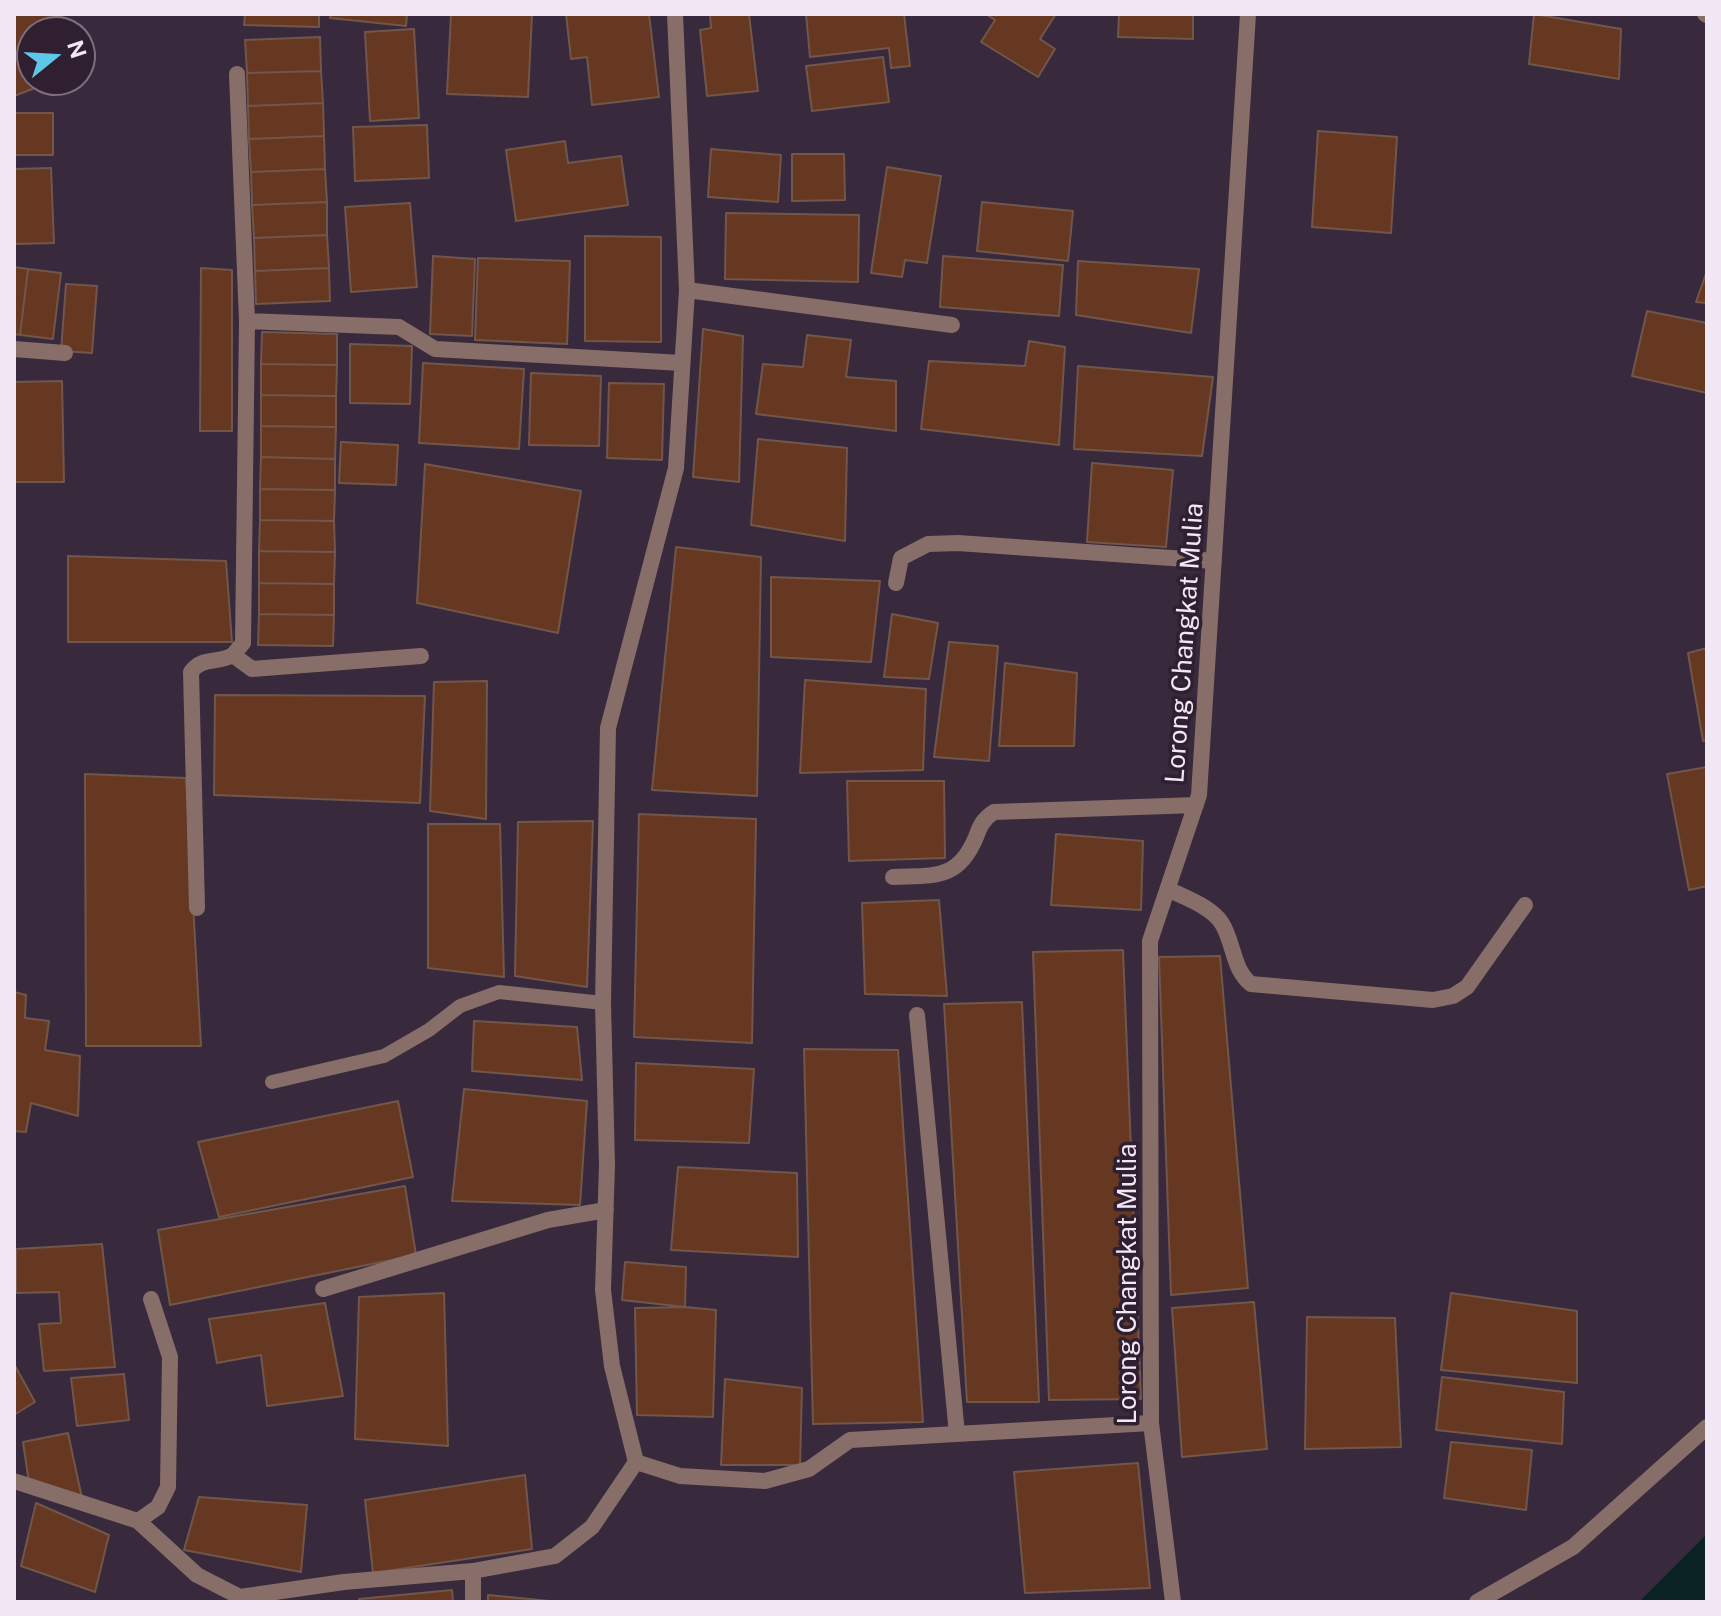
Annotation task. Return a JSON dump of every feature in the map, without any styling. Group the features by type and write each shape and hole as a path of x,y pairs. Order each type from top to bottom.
{"street":[{"path":"14,1481 138,1521 197,1575 240,1597 344,1582 473,1571 555,1556 592,1527 636,1462 612,1366 603,1290 607,1165 603,1003 608,728 676,468 687,290 675,14"},
{"name":"Lorong Changkat Mulia","path":"1173,1602 1151,1423 1150,941 1199,795 1248,14"},
{"path":"197,908 191,672 196,664 207,660 224,660 233,655 243,643 247,321 237,74"},
{"path":"687,290 952,325"},
{"path":"247,321 399,327 435,349 682,363"},
{"path":"14,349 65,353"},
{"path":"896,583 901,558 928,544 958,543 1214,561"},
{"path":"233,655 252,669 421,656"},
{"path":"893,877 938,875 957,868 970,852 981,824 994,812 1196,805"},
{"path":"1168,889 1219,919 1242,974 1251,984 1433,1000 1453,996 1467,987 1525,905"},
{"path":"917,1015 957,1434"},
{"path":"323,1289 548,1220 606,1210"},
{"path":"138,1521 158,1507 168,1487 170,1357 151,1299"},
{"path":"636,1462 680,1476 765,1481 809,1469 850,1440 1151,1423"},
{"path":"1477,1602 1573,1547 1707,1427"},
{"path":"473,1571 473,1602"}],"lane":[{"path":"272,1082 384,1056 429,1030 460,1006 499,992 603,1003"}],"shaded area":[{"path":"1707,1534 1707,1602 1639,1602"}],"building":[{"path":"14,14 61,14 16,16 14,96"},
{"path":"245,14 319,14 319,27 244,25"},
{"path":"331,14 407,14 406,26 330,18"},
{"path":"451,14 532,14 528,97 447,94"},
{"path":"566,14 649,14 659,97 592,105 587,57 571,59"},
{"path":"710,14 749,14 758,91 707,96 700,30 711,28"},
{"path":"806,14 904,14 910,66 891,68 889,48 810,57"},
{"path":"986,14 1056,14 1040,39 1055,49 1038,77 981,42 995,20"},
{"path":"1119,14 1193,14 1193,39 1118,37"},
{"path":"1534,14 1621,29 1619,79 1529,64"},
{"path":"414,29 419,118 370,121 365,32"},
{"path":"320,37 321,71 247,73 245,40"},
{"path":"883,57 889,102 812,111 806,66"},
{"path":"321,71 323,103 248,106 247,73"},
{"path":"323,103 324,136 249,139 248,106"},
{"path":"14,113 53,113 53,155 14,155"},
{"path":"427,125 429,178 355,181 353,127"},
{"path":"1318,131 1397,137 1391,233 1312,227"},
{"path":"324,136 325,169 251,172 249,139"},
{"path":"565,141 568,163 621,156 628,205 516,221 506,150"},
{"path":"711,149 781,155 778,202 708,197"},
{"path":"792,154 844,154 845,200 792,201"},
{"path":"887,167 941,176 927,263 905,260 902,277 871,273"},
{"path":"51,168 54,243 14,244 14,169"},
{"path":"325,169 327,202 252,205 251,172"},
{"path":"327,202 327,235 254,238 252,205"},
{"path":"982,202 1073,211 1068,261 977,251"},
{"path":"410,203 417,287 351,292 345,207"},
{"path":"726,213 859,215 858,282 725,279"},
{"path":"327,235 329,268 255,271 254,238"},
{"path":"585,236 661,237 661,342 585,341"},
{"path":"433,256 475,259 472,336 430,334"},
{"path":"943,256 1063,265 1059,316 940,307"},
{"path":"478,258 570,261 567,344 475,340"},
{"path":"1078,261 1199,269 1191,333 1076,315"},
{"path":"14,267 28,269 20,335 14,334"},
{"path":"201,268 232,270 232,431 200,431"},
{"path":"329,268 330,301 256,304 255,271"},
{"path":"28,269 61,273 53,339 20,335"},
{"path":"1707,271 1707,303 1696,302"},
{"path":"66,284 97,286 92,353 61,351"},
{"path":"1647,311 1707,323 1707,393 1632,376"},
{"path":"703,329 743,336 739,482 693,477"},
{"path":"262,332 337,334 337,365 261,364"},
{"path":"807,335 851,340 846,377 896,381 896,431 756,414 763,364 803,367"},
{"path":"1029,341 1065,347 1059,445 921,429 929,361 1025,366"},
{"path":"350,344 412,346 410,404 350,403"},
{"path":"423,363 524,369 519,449 419,443"},
{"path":"261,364 337,365 336,396 261,395"},
{"path":"1078,366 1213,377 1202,456 1074,449"},
{"path":"531,373 601,376 599,446 529,445"},
{"path":"62,381 64,482 14,482 14,382"},
{"path":"609,383 664,384 662,460 607,458"},
{"path":"261,395 336,396 336,427 261,426"},
{"path":"261,426 336,427 335,459 261,457"},
{"path":"758,439 847,448 845,541 751,525"},
{"path":"341,442 398,445 396,485 339,483"},
{"path":"261,457 335,459 335,490 260,489"},
{"path":"1092,463 1173,470 1166,547 1087,542"},
{"path":"425,464 581,491 558,633 417,603"},
{"path":"260,489 335,490 334,521 260,520"},
{"path":"260,520 334,521 335,552 259,551"},
{"path":"676,547 761,557 757,796 652,790"},
{"path":"259,551 335,552 334,584 259,583"},
{"path":"68,556 226,561 232,642 68,642"},
{"path":"771,577 880,581 871,662 771,657"},
{"path":"259,583 334,584 334,615 259,614"},
{"path":"259,614 334,615 333,646 258,645"},
{"path":"892,614 938,623 929,679 884,677"},
{"path":"949,642 998,646 989,761 934,757"},
{"path":"1707,648 1707,740 1703,741 1688,653"},
{"path":"1005,663 1077,673 1074,746 999,746"},
{"path":"805,680 926,689 923,770 800,773"},
{"path":"487,681 486,819 430,811 434,682"},
{"path":"215,695 425,696 420,803 214,795"},
{"path":"1707,767 1707,886 1689,890 1667,774"},
{"path":"85,774 186,778 201,1046 86,1046"},
{"path":"847,781 944,781 945,858 849,861"},
{"path":"639,814 756,819 752,1043 634,1037"},
{"path":"593,821 587,987 515,976 518,822"},
{"path":"428,824 500,824 504,977 428,968"},
{"path":"1056,834 1143,841 1141,910 1051,905"},
{"path":"939,900 947,996 865,994 862,903"},
{"path":"1123,950 1141,1399 1049,1400 1033,952"},
{"path":"1220,956 1248,1288 1171,1295 1159,957"},
{"path":"14,992 26,995 25,1018 49,1021 45,1050 80,1056 78,1116 31,1103 26,1132 14,1131"},
{"path":"1022,1002 1039,1402 967,1402 944,1004"},
{"path":"474,1021 577,1027 582,1080 472,1071"},
{"path":"804,1049 898,1050 923,1422 813,1424"},
{"path":"636,1063 754,1069 749,1143 635,1140"},
{"path":"464,1089 587,1101 580,1205 452,1201"},
{"path":"398,1101 413,1177 219,1217 198,1142"},
{"path":"678,1167 797,1173 798,1257 671,1250"},
{"path":"405,1186 416,1255 170,1305 158,1230"},
{"path":"102,1244 115,1367 44,1371 39,1324 61,1323 59,1292 16,1293 16,1249"},
{"path":"625,1262 686,1267 685,1307 622,1300"},
{"path":"444,1293 448,1446 355,1439 359,1297"},
{"path":"1451,1293 1577,1311 1577,1383 1441,1370"},
{"path":"1254,1302 1267,1449 1182,1457 1172,1308"},
{"path":"325,1303 343,1396 267,1406 261,1355 217,1363 209,1319"},
{"path":"635,1308 716,1310 713,1417 637,1415"},
{"path":"1307,1317 1395,1318 1401,1447 1305,1449"},
{"path":"14,1364 35,1402 14,1415"},
{"path":"124,1374 129,1420 77,1426 71,1378"},
{"path":"1442,1377 1564,1392 1562,1444 1436,1430"},
{"path":"725,1379 802,1388 800,1465 721,1465"},
{"path":"68,1433 82,1498 29,1483 23,1442"},
{"path":"1451,1442 1532,1450 1526,1510 1444,1498"},
{"path":"1138,1463 1150,1588 1025,1593 1014,1472"},
{"path":"525,1475 532,1549 373,1573 365,1500"},
{"path":"199,1497 307,1505 301,1572 184,1550"},
{"path":"36,1503 109,1535 95,1592 21,1566"},
{"path":"452,1590 453,1602 359,1602 359,1599"},
{"path":"488,1595 560,1602 488,1602"}]}
